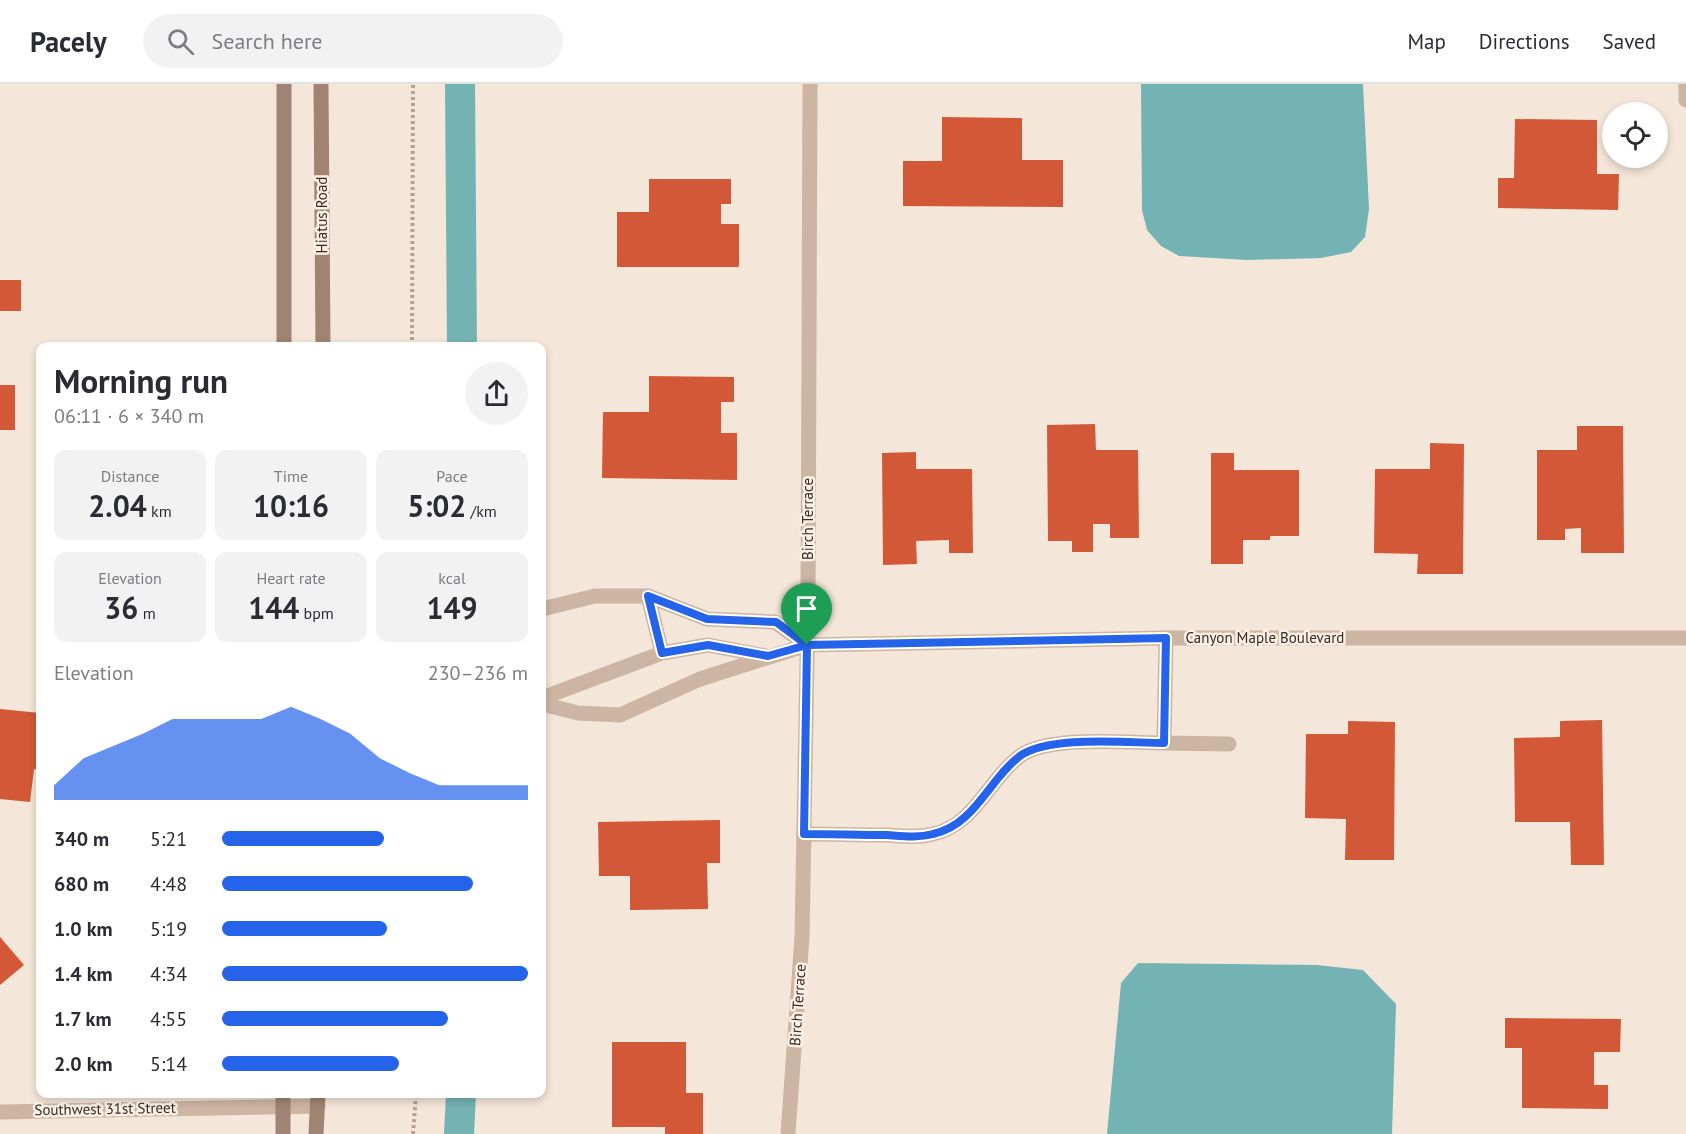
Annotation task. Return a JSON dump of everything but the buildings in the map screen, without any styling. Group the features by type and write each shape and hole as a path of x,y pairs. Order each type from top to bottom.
{"street":[{"path":"284,84 284,342"},
{"name":"Hiatus Road","path":"321,84 323,342"},
{"name":"Birch Terrace","path":"788,1134 802,938 807,645 810,84"},
{"path":"1686,84 1686,100"},
{"path":"546,608 596,596 648,596 707,619 776,622 807,645"},
{"path":"648,596 662,653"},
{"path":"1164,743 1166,638"},
{"name":"Canyon Maple Boulevard","path":"546,705 578,713 620,715 700,679 807,645 1166,638 1686,638"},
{"name":"Canyon Maple Boulevard","path":"546,696 662,653 708,645 768,656"},
{"path":"804,834 915,836 934,834 963,819 977,806 1005,770 1021,755 1039,747 1072,743 1229,744"},
{"path":"283,1099 284,1134"},
{"name":"Southwest 31st Street","path":"0,1112 283,1099 318,1100"},
{"path":"316,1134 318,1100"}],"path":[{"path":"412,342 413,84"},
{"path":"413,1134 416,1098"}],"water":[{"path":"1141,84 1363,84 1369,209 1365,237 1351,252 1321,258 1247,260 1179,256 1161,246 1147,230 1142,210"},
{"path":"1138,963 1317,965 1363,970 1396,1004 1392,1134 1107,1134 1121,983"}],"waterway":[{"path":"460,84 462,342"},
{"path":"459,1134 461,1098"}],"route":[{"path":"807,645 768,656 708,645 662,653 648,596 707,619 776,622 807,645 804,834 915,836 934,834 963,819 977,806 1005,770 1021,755 1039,747 1072,743 1164,743 1166,638 807,645"}]}
